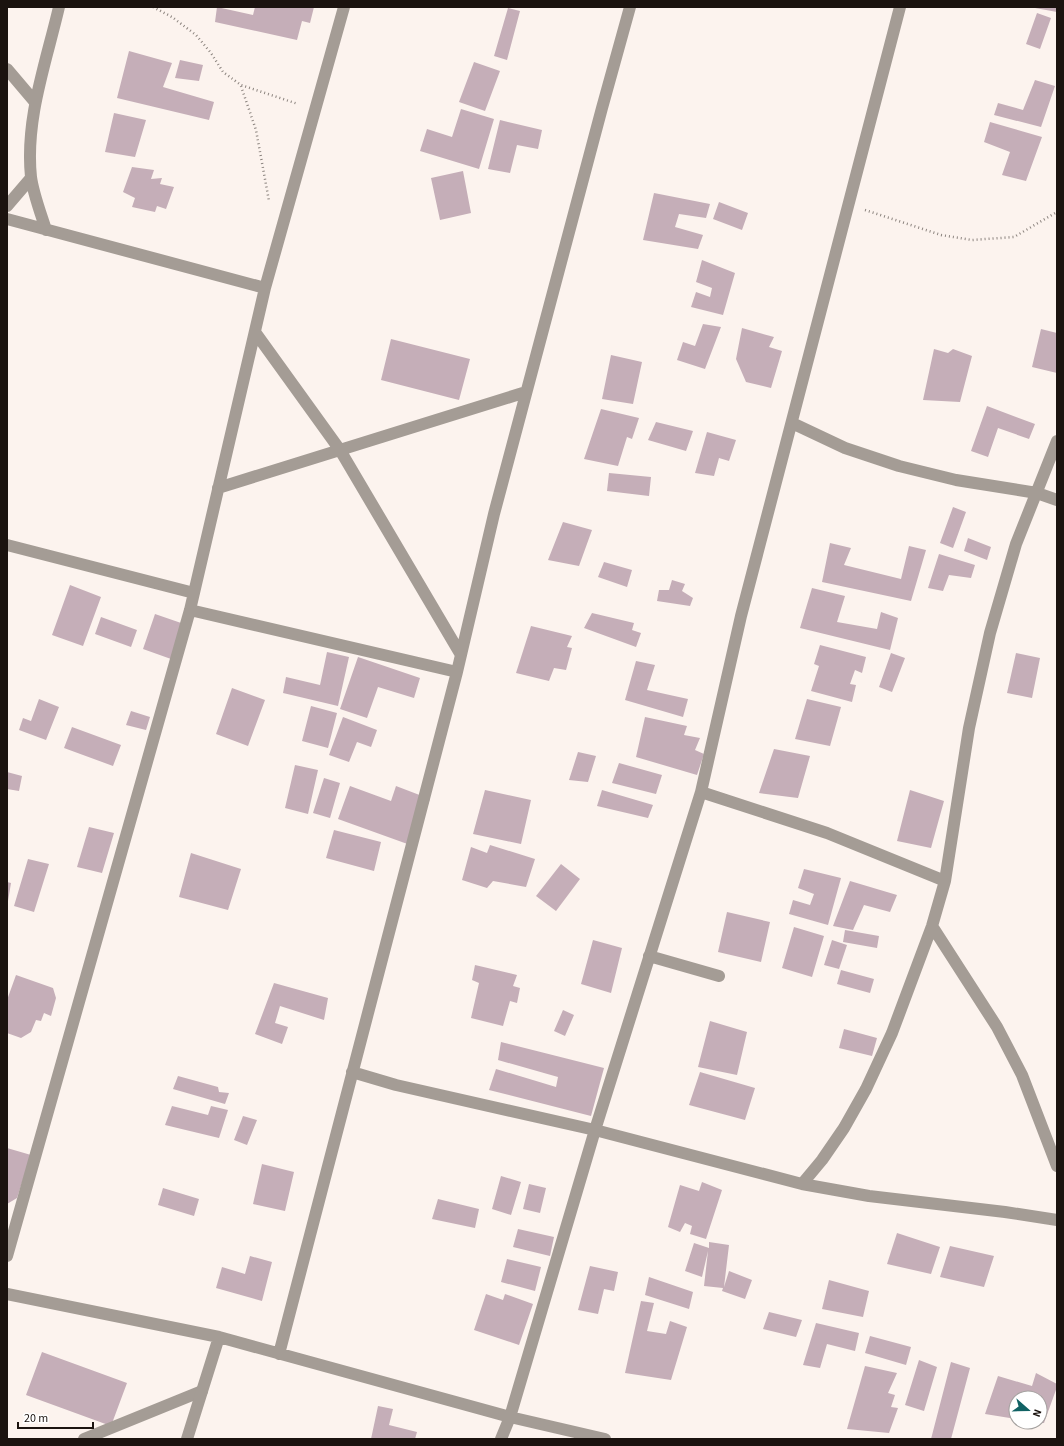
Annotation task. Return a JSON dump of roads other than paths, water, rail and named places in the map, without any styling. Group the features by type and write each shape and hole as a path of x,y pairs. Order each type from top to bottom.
{"street":[{"path":"46,230 31,178 31,152 35,102 59,7"},
{"path":"7,1256 190,610 265,288 344,7"},
{"path":"279,1354 457,672 494,514 630,7"},
{"path":"501,1439 510,1417 595,1130 701,792 741,616 900,7"},
{"path":"7,69 35,102"},
{"path":"7,206 31,178"},
{"path":"7,219 265,288"},
{"path":"255,332 340,450 461,655"},
{"path":"218,488 526,392"},
{"path":"792,422 845,448 899,466 956,480 1037,493 1057,500"},
{"path":"802,1184 822,1160 844,1128 866,1090 892,1033 932,926 945,881 969,728 990,633 1016,544 1057,441"},
{"path":"7,545 194,593"},
{"path":"190,610 457,672"},
{"path":"701,792 827,833 945,881"},
{"path":"932,926 998,1027 1019,1068 1057,1166"},
{"path":"649,956 719,976"},
{"path":"352,1072 388,1083 595,1130 802,1184 869,1196 1005,1212 1057,1220"},
{"path":"7,1294 219,1337 510,1417 605,1439"},
{"path":"187,1439 219,1337"},
{"path":"84,1439 202,1391"}]}
